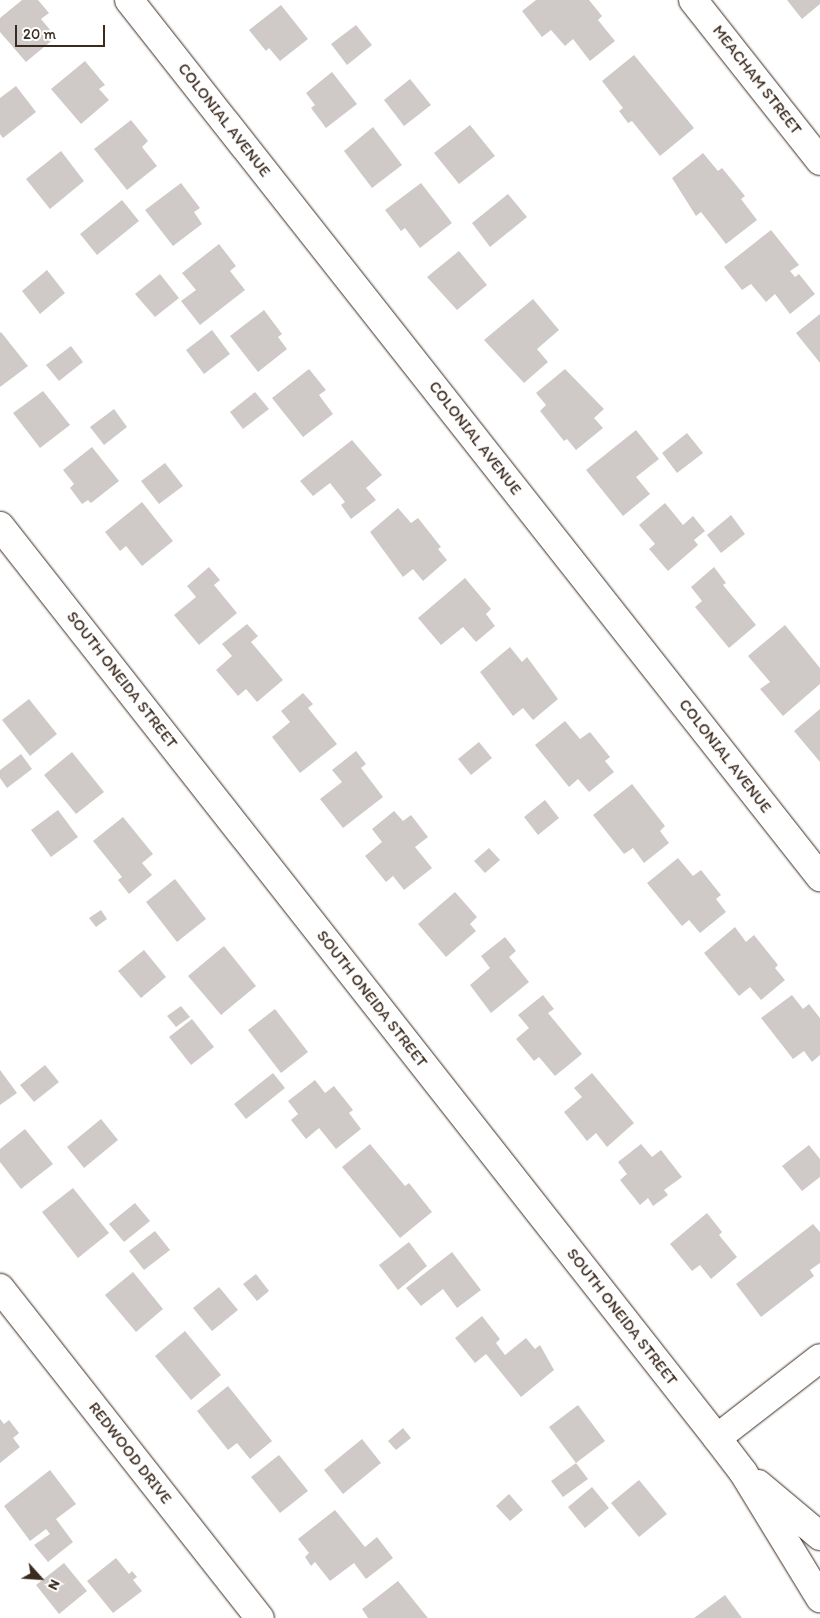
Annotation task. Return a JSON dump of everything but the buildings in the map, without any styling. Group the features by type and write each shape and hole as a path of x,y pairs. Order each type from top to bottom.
{"street":[{"name":"COLONIAL AVENUE","path":"129,0 820,877"},
{"name":"MEACHAM STREET","path":"693,0 820,161"},
{"name":"SOUTH ONEIDA STREET","path":"0,526 717,1438 743,1472 820,1598"},
{"name":"REDWOOD DRIVE","path":"0,1288 260,1618"},
{"path":"717,1438 820,1358"},
{"name":"SOUTH ONEIDA STREET","path":"743,1472 815,1522"}]}
